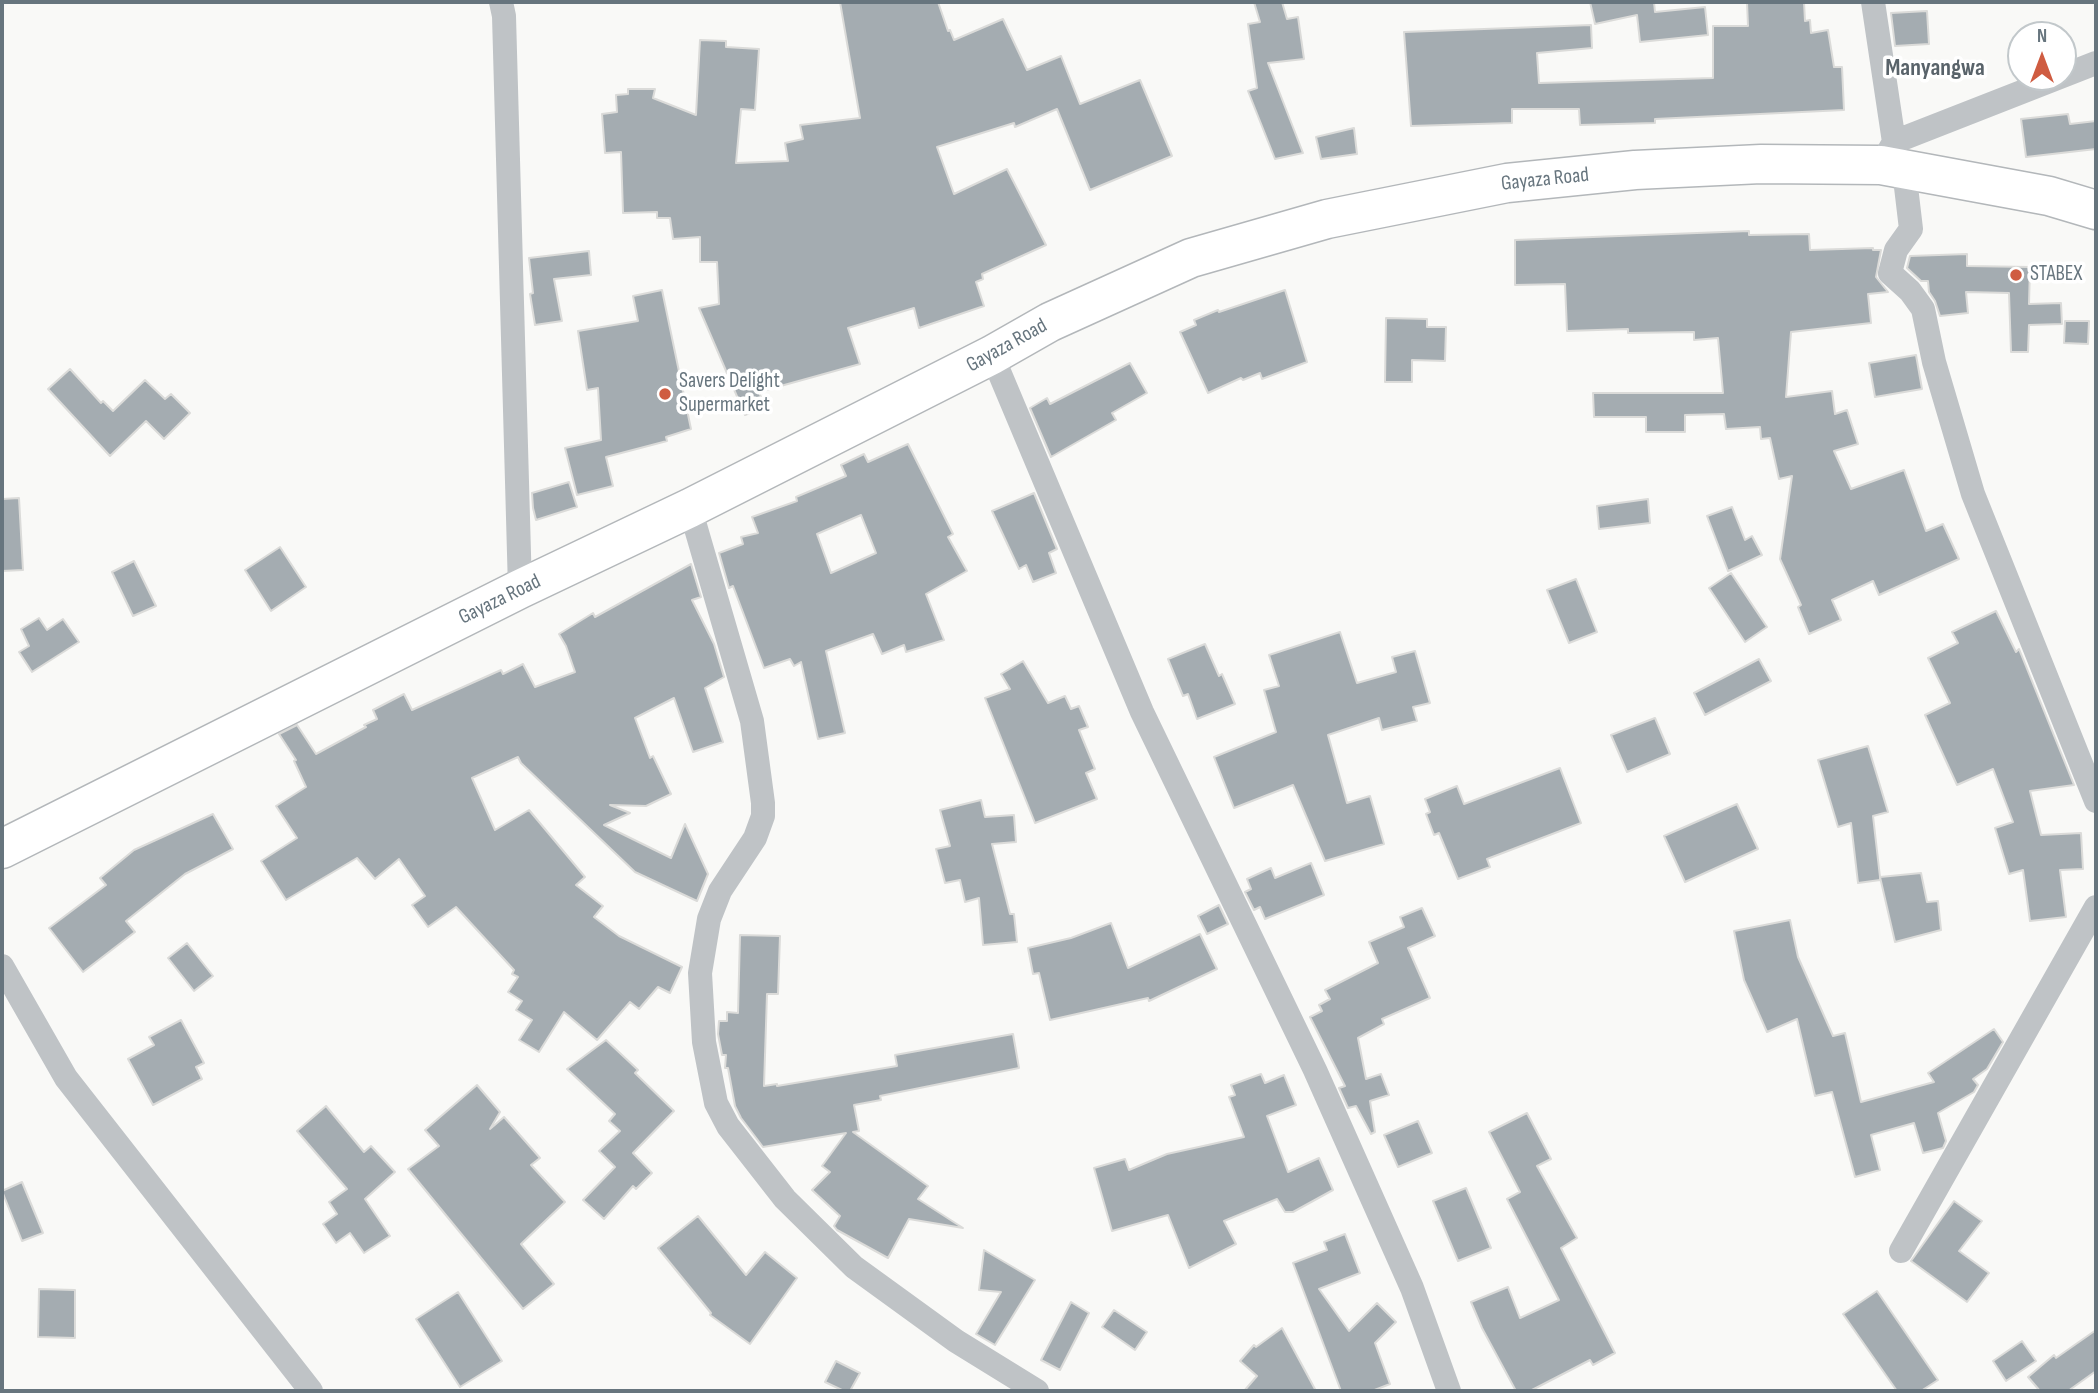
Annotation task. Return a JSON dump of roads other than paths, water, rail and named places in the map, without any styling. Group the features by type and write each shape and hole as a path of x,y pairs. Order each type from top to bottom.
{"main road":[{"name":"Gayaza Road","path":"2,849 520,589 690,508 992,355 1050,322 1191,258 1327,219 1507,183 1635,170 1893,159 2096,210"}],"street":[{"path":"501,2 505,29 520,589"},
{"path":"1873,2 1893,159 1911,229 1896,250 1890,273 1910,291 1923,309 1934,362 1973,494 2096,801"},
{"path":"1893,159 2096,63"},
{"path":"992,355 1142,712 1315,1070 1412,1288 1449,1391"},
{"path":"690,508 752,722 763,803 763,816 755,838 720,891 709,919 700,973 704,1042 716,1103 728,1126 785,1199 854,1267 956,1341 1037,1391"},
{"path":"1901,1251 2096,907"},
{"path":"2,966 66,1078 311,1391"}],"place":[{"name":"STABEX","path":"2016,275"},
{"name":"Savers Delight Supermarket","path":"665,394"}],"district":[{"name":"Manyangwa","path":"1935,69"}]}
